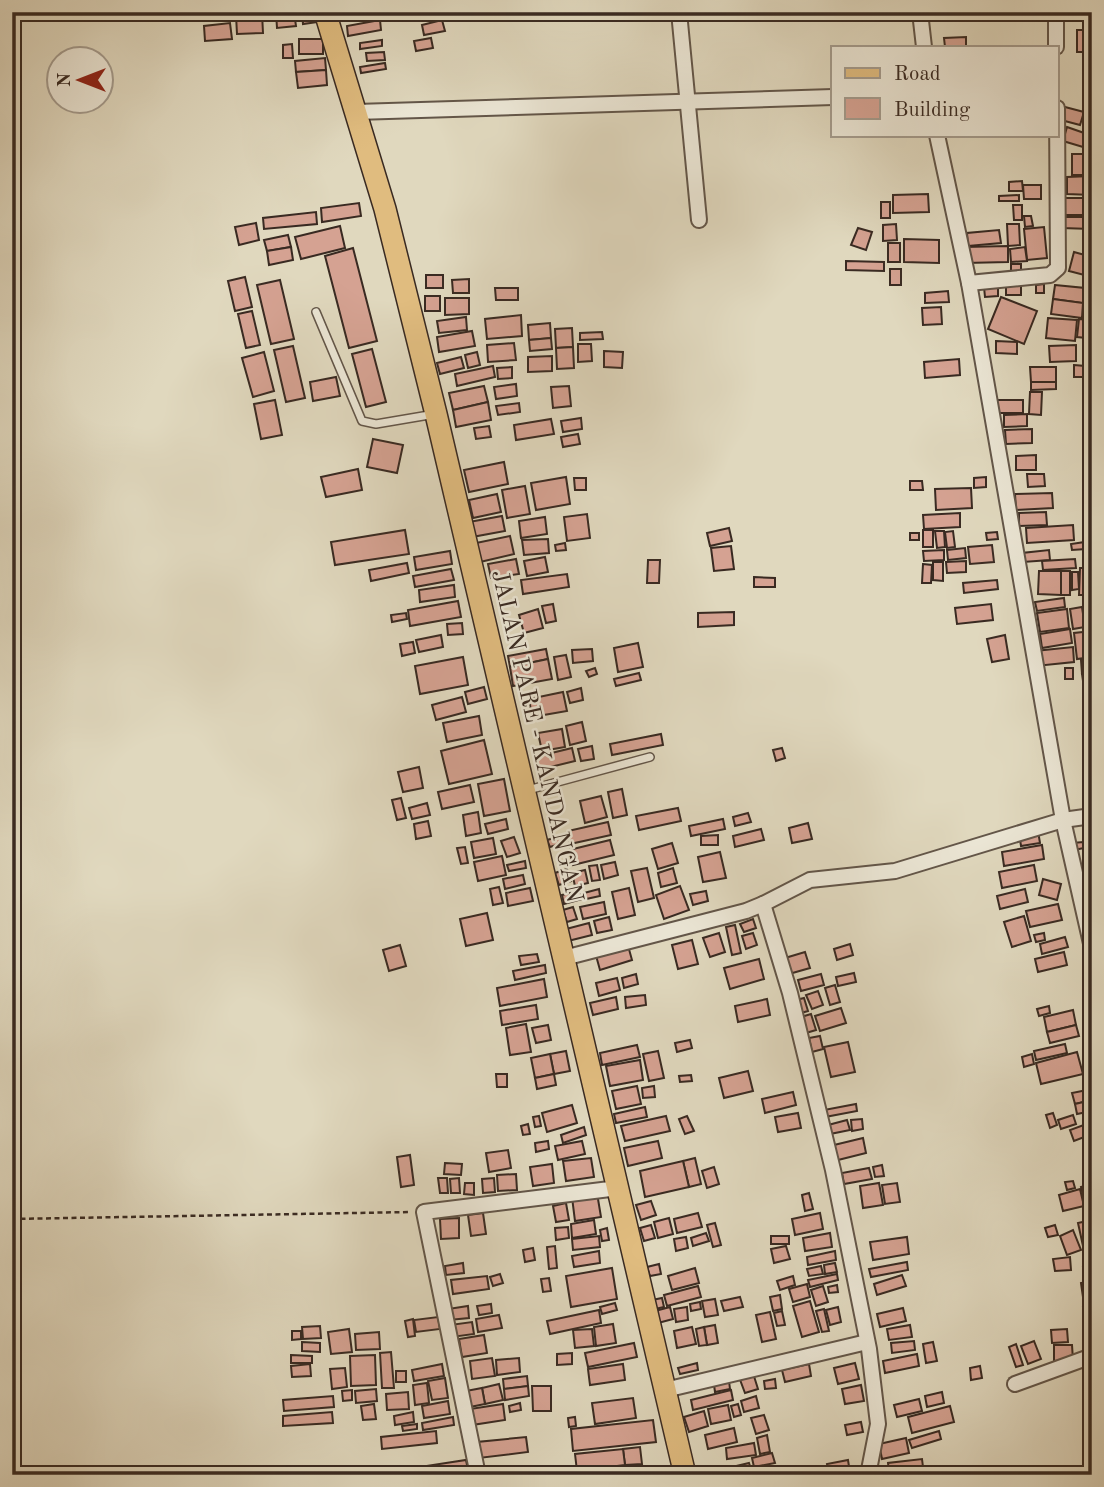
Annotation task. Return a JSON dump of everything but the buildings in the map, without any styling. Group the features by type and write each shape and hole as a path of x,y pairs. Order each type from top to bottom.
{"main road":[{"name":"JALAN PARE - KANDANGAN","path":"326,12 385,209 436,414 685,1475"}],"street":[{"path":"679,12 699,220"},
{"path":"920,12 925,46"},
{"path":"1056,12 1056,46"},
{"path":"356,112 831,97"},
{"path":"937,136 969,283 1063,820 1092,948"},
{"path":"969,283 1050,275 1058,268 1057,136"},
{"path":"564,958 746,911 810,880 895,871 1063,820 1092,816"},
{"path":"764,904 790,992 830,1158 867,1342 878,1424 868,1475"},
{"path":"478,1475 424,1212 618,1188"},
{"path":"665,1390 867,1342"},
{"path":"1015,1384 1092,1356"}],"lane":[{"path":"316,312 362,421 376,424 436,414"},
{"path":"524,792 650,757"}],"path":[{"path":"12,1219 424,1212"}]}
